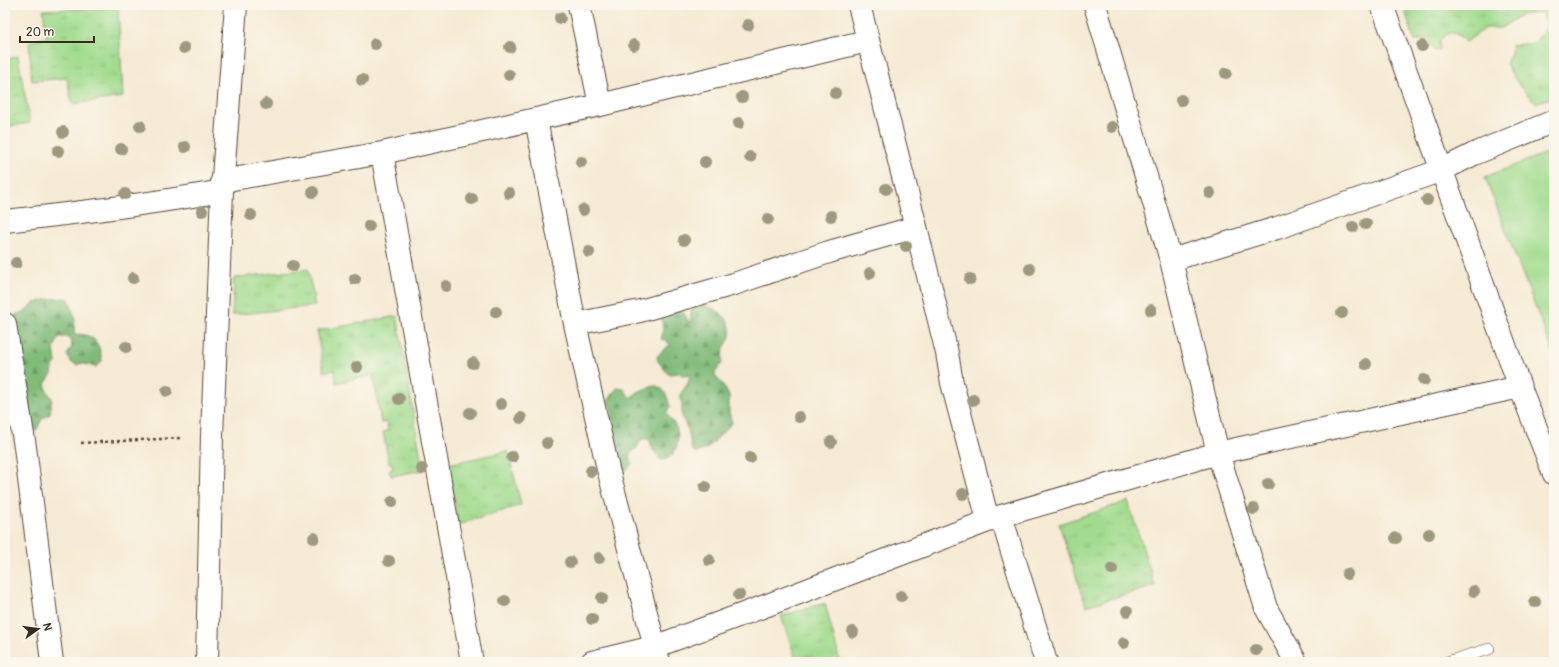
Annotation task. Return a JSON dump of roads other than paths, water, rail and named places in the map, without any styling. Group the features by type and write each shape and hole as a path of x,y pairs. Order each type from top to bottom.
{"street":[{"path":"207,662 212,436 222,186 236,5"},
{"path":"578,5 600,105"},
{"path":"859,5 867,41 916,227 947,353 952,383 995,518 1046,662"},
{"path":"1095,5 1171,260 1218,453 1266,608 1296,662"},
{"path":"1382,5 1520,387 1554,474"},
{"path":"5,221 155,203 222,186 382,153 600,105 867,41"},
{"path":"536,119 575,324 608,469 656,655"},
{"path":"1171,260 1277,228 1442,170 1474,154 1554,121"},
{"path":"382,153 472,662"},
{"path":"575,324 640,311 734,284 829,252 916,227"},
{"path":"5,324 25,447 52,662"},
{"path":"592,662 656,655 773,603 995,518 1218,453 1520,387"}],"lane":[{"path":"1447,662 1489,649"}]}
